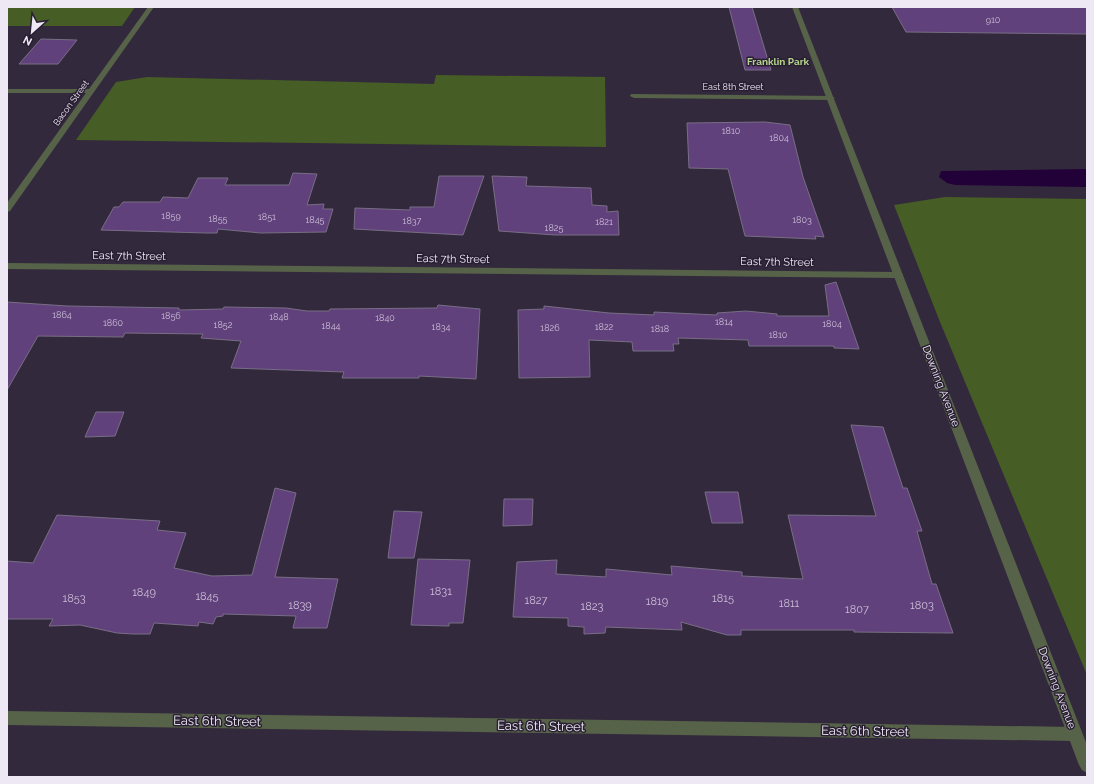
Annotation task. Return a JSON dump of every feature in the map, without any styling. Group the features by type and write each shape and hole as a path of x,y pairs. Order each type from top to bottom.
{"street":[{"name":"Bacon Street","path":"7,209 151,7"},
{"name":"Downing Avenue","path":"795,7 1087,765"},
{"path":"7,91 92,91"},
{"name":"East 8th Street","path":"634,96 831,98"},
{"name":"East 7th Street","path":"7,266 898,275"},
{"name":"East 6th Street","path":"7,718 1075,734"}],"green space":[{"path":"7,7 135,7 122,26 7,26"},
{"path":"436,75 605,77 606,147 76,140 116,82 147,77 434,84"},
{"path":"945,197 1087,199 1087,675 940,322 894,205"}],"shaded area":[{"path":"1087,169 1087,187 955,185 947,183 939,177 941,171"}],"building":[{"path":"729,7 752,7 771,70 745,70"},
{"path":"892,7 1087,7 1087,34 906,32"},
{"path":"41,39 77,40 58,64 19,64"},
{"path":"765,122 790,125 803,177 824,237 815,236 816,239 745,236 728,169 689,168 687,123"},
{"path":"293,173 317,174 307,205 324,204 323,209 333,209 326,232 261,233 218,229 217,233 206,233 101,230 114,207 119,207 123,202 160,202 163,197 188,198 198,178 228,178 225,185 289,185"},
{"path":"439,176 484,176 463,235 354,229 355,208 410,210 410,207 434,207"},
{"path":"492,176 527,177 526,186 591,188 592,205 607,206 607,212 618,211 619,235 555,235 499,231"},
{"path":"836,282 859,349 834,348 834,346 749,346 748,340 678,338 679,344 673,344 674,351 633,351 632,342 589,340 590,377 519,378 518,310 544,309 544,306 609,313 654,315 654,312 717,315 717,313 746,311 777,314 777,316 829,316 825,285"},
{"path":"7,302 67,306 179,308 179,310 223,309 224,307 286,308 307,311 329,311 330,309 437,308 438,305 480,309 476,379 419,376 419,378 342,378 344,372 231,368 241,341 201,338 203,334 125,333 123,337 38,336 7,390"},
{"path":"96,412 124,412 115,436 85,437"},
{"path":"851,425 883,427 903,488 907,488 922,531 917,531 932,584 936,584 953,633 854,632 854,630 741,630 741,635 727,635 681,622 682,630 606,627 605,633 584,634 584,627 568,626 568,618 513,617 517,562 557,560 556,574 606,577 606,569 672,575 671,566 742,572 742,576 803,579 788,515 876,516"},
{"path":"275,488 296,493 275,577 338,579 327,628 293,628 296,616 223,614 223,616 216,617 213,624 199,622 198,626 154,623 150,634 133,634 117,633 80,625 49,626 53,619 7,619 7,561 33,563 57,515 160,521 157,530 186,533 174,568 212,576 252,575"},
{"path":"705,492 738,492 743,523 712,523"},
{"path":"504,499 533,499 532,525 503,526"},
{"path":"394,511 422,512 414,558 388,558"},
{"path":"418,559 470,560 463,623 449,623 449,626 411,625"}],"district":[{"name":"Franklin Park","path":"778,61"}]}
